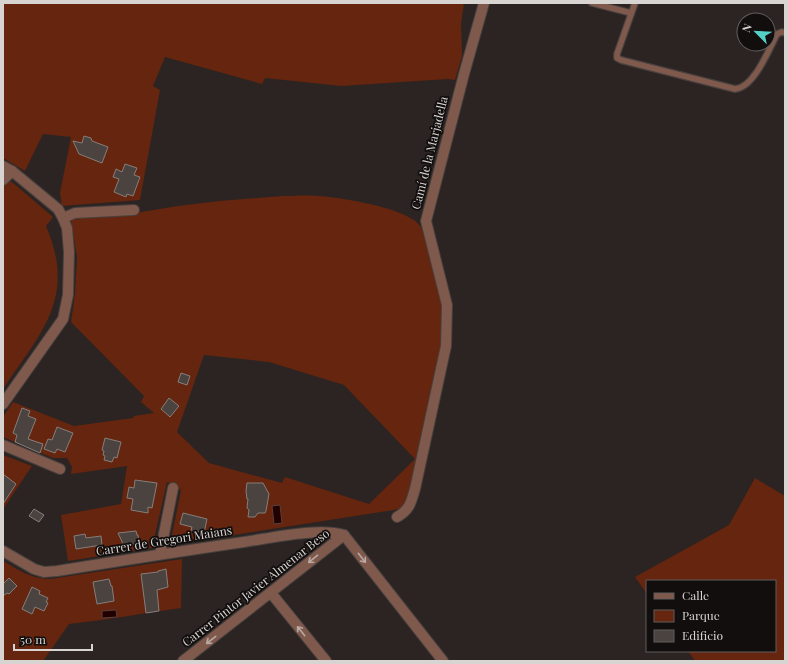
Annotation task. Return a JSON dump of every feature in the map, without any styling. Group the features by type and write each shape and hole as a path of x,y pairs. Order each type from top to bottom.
{"street":[{"name":"Camí de la Marjadella","path":"397,517 405,513 410,505 415,489 446,346 447,305 426,221 484,3"},
{"path":"3,180 8,169 58,209 67,228 69,252 68,295 65,314 60,325 3,404"},
{"path":"63,218 75,213 134,210"},
{"path":"3,445 60,469"},
{"path":"160,554 173,488"},
{"name":"Carrer de Gregori Maians","path":"3,550 34,569 44,572 283,536 325,531 339,534"},
{"path":"339,534 443,661"},
{"name":"Carrer Pintor Javier Almenar Beso","path":"183,661 271,594 339,534"},
{"path":"271,594 326,661"}],"lane":[{"path":"592,3 631,13"},
{"path":"634,3 617,58 735,89 739,89 750,81 777,34 782,32 785,33"}],"green space":[{"path":"3,3 464,3 461,24 462,56 455,80 448,79 341,86 265,78 262,84 165,57 153,86 160,90 140,200 62,206 60,193 71,137 43,134 25,171 3,158"},
{"path":"9,182 12,182 53,217 46,226 55,251 58,274 56,294 50,313 30,350 3,389 3,187"},
{"path":"283,196 317,196 357,201 403,214 414,220 421,227 439,289 442,310 442,326 441,343 435,377 408,497 400,509 176,544 171,540 181,490 167,482 152,548 68,561 61,515 121,504 127,466 71,474 72,467 67,458 53,458 3,437 3,417 13,402 74,426 133,418 134,416 154,413 141,402 144,396 71,322 75,294 77,257 71,220 219,201","holes":["204,355 269,362 344,385 415,459 369,504 285,477 282,483 209,463 177,432"]},
{"path":"3,455 32,466 3,509"},
{"path":"755,478 785,496 785,661 695,661 689,652 776,652 776,580 646,580 646,593 635,577 729,525"},
{"path":"182,559 181,608 69,624 43,661 3,661 3,561 31,576 50,579"}],"shaded area":[{"path":"280,505 282,523 274,524 272,506"},
{"path":"116,610 117,617 102,618 102,611"}],"building":[{"path":"84,136 91,138 92,141 108,147 102,163 79,154 73,141 82,143"},
{"path":"125,164 137,168 134,175 140,177 133,196 127,194 126,197 114,192 119,179 113,177 116,169 122,172"},
{"path":"181,373 190,376 187,385 178,382"},
{"path":"169,398 179,406 170,417 161,409"},
{"path":"22,408 30,411 28,416 36,419 28,439 43,444 40,453 15,442 17,435 13,433"},
{"path":"57,427 73,433 65,452 57,449 55,453 44,449 48,439 52,440"},
{"path":"105,438 121,442 117,458 114,457 112,462 104,460 104,451 102,450"},
{"path":"3,474 16,484 3,504"},
{"path":"135,480 157,483 152,508 148,507 148,513 131,510 133,499 127,498 129,487 134,488"},
{"path":"247,483 263,483 269,494 265,513 258,513 255,517 248,517 249,510 247,508 248,499 246,491"},
{"path":"34,509 44,515 39,522 29,516"},
{"path":"183,513 207,519 204,533 191,530 192,527 180,524"},
{"path":"136,531 139,543 124,546 118,533"},
{"path":"85,534 86,538 101,536 102,545 76,549 74,536"},
{"path":"166,569 168,587 157,590 159,611 146,613 141,574 158,572"},
{"path":"9,578 17,586 9,594 7,593 3,596 3,584"},
{"path":"109,579 112,586 114,601 97,604 93,582"},
{"path":"32,587 40,591 39,594 48,598 46,602 48,603 44,611 35,607 32,614 22,609"}]}
